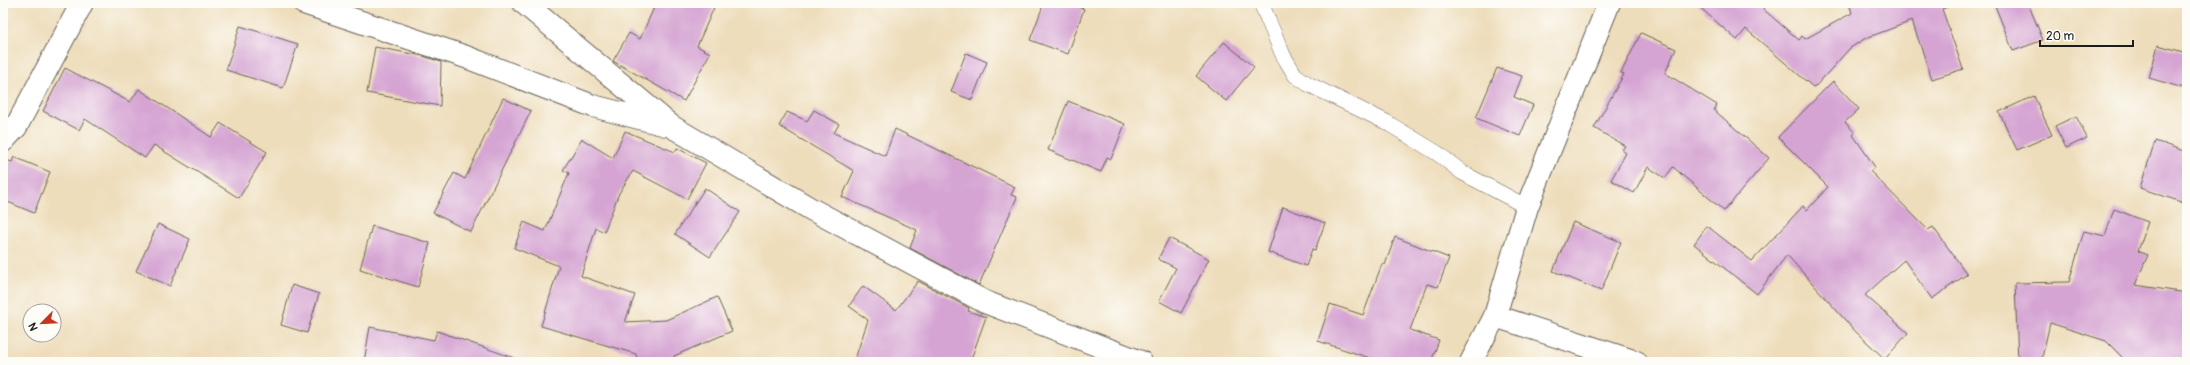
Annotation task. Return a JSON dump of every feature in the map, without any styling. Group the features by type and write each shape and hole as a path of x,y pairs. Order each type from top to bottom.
{"street":[{"path":"3,141 16,127 82,3"},
{"path":"304,3 466,57 593,106 671,126"},
{"path":"524,3 671,126 811,209 985,302 1141,362"},
{"path":"1471,362 1495,316 1527,207 1609,3"},
{"path":"1495,316 1636,362"}],"lane":[{"path":"1261,3 1283,55 1295,75 1308,84 1386,122 1437,153 1463,173 1527,207"}],"building":[{"path":"656,3 716,3 697,46 710,53 684,101 613,61 629,33 640,39"},
{"path":"1044,3 1067,3 1084,9 1068,54 1030,40"},
{"path":"1695,3 1768,3 1763,9 1799,40 1802,36 1805,39 1852,13 1849,3 1952,3 1953,5 1942,9 1963,69 1932,79 1912,21 1866,38 1850,48 1814,88 1746,29 1737,40"},
{"path":"1994,3 2028,3 2043,40 2013,51"},
{"path":"240,26 298,44 283,88 226,70"},
{"path":"1641,33 1676,49 1665,73 1717,105 1714,110 1769,158 1724,211 1673,167 1665,178 1648,167 1634,193 1611,180 1626,153 1622,150 1625,146 1594,128 1624,74 1621,73"},
{"path":"1224,42 1254,67 1226,101 1196,76"},
{"path":"2158,45 2187,53 2187,89 2149,78"},
{"path":"375,47 423,56 441,62 440,106 367,93"},
{"path":"966,53 987,62 972,100 951,92"},
{"path":"65,68 130,102 139,89 211,137 220,123 267,152 239,198 154,145 145,158 85,119 79,130 43,111"},
{"path":"1497,68 1522,76 1514,97 1533,105 1520,136 1476,118"},
{"path":"1833,81 1859,109 1845,122 1855,133 1853,135 1875,167 1870,171 1928,230 1933,227 1967,274 1932,299 1904,260 1865,295 1908,333 1885,359 1855,331 1787,255 1757,294 1694,244 1707,226 1752,261 1803,206 1807,210 1828,187 1778,137"},
{"path":"2034,96 2052,135 2017,150 1999,112"},
{"path":"503,98 531,111 471,232 433,213 454,173 465,179"},
{"path":"1068,101 1125,124 1111,159 1107,157 1101,172 1048,150"},
{"path":"814,110 839,124 834,133 885,156 895,129 1015,187 1011,195 1017,197 979,285 910,248 917,230 842,197 854,171 779,126 787,112 807,121"},
{"path":"2076,116 2087,138 2066,148 2055,126"},
{"path":"625,131 675,152 677,148 706,163 687,199 633,171 619,193 604,232 596,228 581,276 635,295 625,322 666,320 717,297 732,331 674,356 675,362 637,362 636,354 541,326 559,266 514,248 524,222 545,231 569,173 563,170 582,139 613,158"},
{"path":"2155,141 2187,152 2187,204 2140,188"},
{"path":"14,157 50,172 34,213 3,200 3,159 12,162"},
{"path":"705,188 740,212 710,257 675,234"},
{"path":"1283,207 1325,223 1315,250 1312,249 1306,266 1268,252"},
{"path":"2114,209 2148,222 2138,251 2148,255 2135,285 2187,293 2187,362 2127,362 2106,341 2050,323 2041,362 2018,362 2015,283 2069,282 2084,231 2105,236"},
{"path":"1573,222 1621,242 1601,291 1553,271"},
{"path":"158,224 190,239 170,286 136,271"},
{"path":"372,226 430,243 418,287 360,269"},
{"path":"1395,237 1449,258 1438,287 1427,284 1410,330 1439,340 1431,362 1382,362 1318,341 1330,304 1363,315 1382,264 1385,265"},
{"path":"1169,238 1209,259 1181,313 1159,301 1176,268 1158,259"},
{"path":"918,281 969,308 968,311 986,317 970,362 854,362 868,320 849,306 863,286 896,310"},
{"path":"292,285 319,294 307,333 281,325"},
{"path":"370,327 434,340 437,331 514,358 514,362 364,362"}]}
